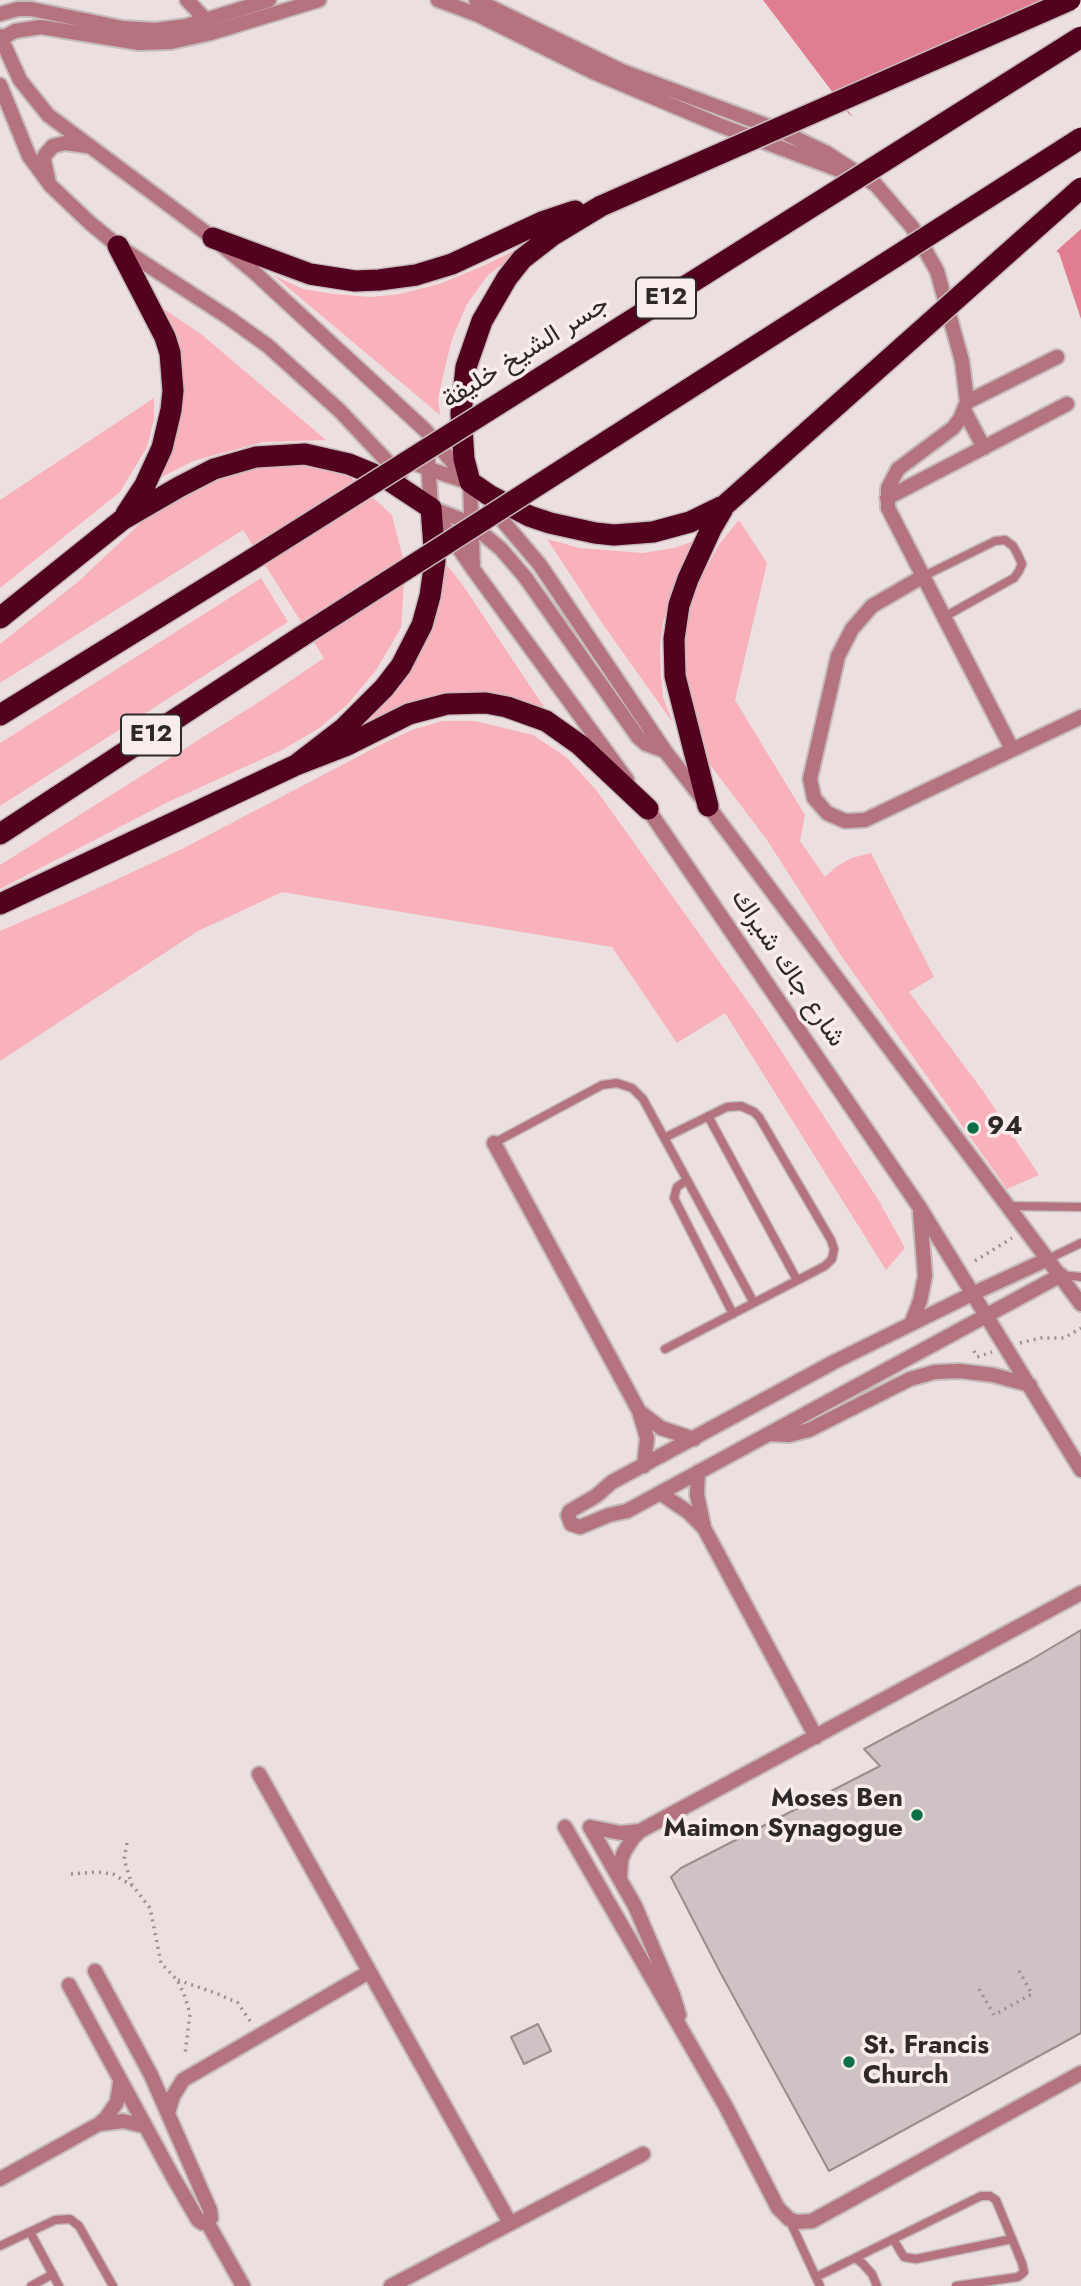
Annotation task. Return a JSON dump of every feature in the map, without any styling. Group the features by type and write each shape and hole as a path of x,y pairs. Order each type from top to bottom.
{"highway":[{"path":"1070,0 601,206 553,235 523,259 507,278 481,321 466,367 461,413 464,459 470,482 529,516 595,533 624,535 653,532 690,522 725,505 1081,188"},
{"name":"جسر الشيخ خليفة","path":"0,715 1081,37"},
{"name":"E12","path":"0,834 302,636 1081,138"},
{"path":"213,238 310,274 367,281 434,270 470,257 562,215 601,206"},
{"path":"118,246 165,337 170,353 173,391 162,449 145,485 122,520"},
{"path":"0,618 122,520 214,469 256,457 305,454 348,464 390,481 431,508 435,543 433,579 425,618 412,646 392,677 365,709 296,765"},
{"path":"708,806 675,676 674,639 688,579 725,505"},
{"path":"0,904 409,714 447,704 486,703 527,713 564,732 648,808"}],"street":[{"path":"187,0 206,20"},
{"path":"0,14 31,9 139,30 170,29 269,0"},
{"path":"1,37 15,31 41,27 139,43 171,42 211,33 318,0"},
{"path":"438,0 478,15 643,94 876,184"},
{"path":"476,0 622,71 801,140 876,184 912,227 937,271 962,361 966,406 984,447"},
{"name":"شارع جاك شيراك","path":"1,37 13,67 28,92 48,115 213,238 304,316 425,430 470,482 540,565 666,751 1081,1304"},
{"name":"شارع جاك شيراك","path":"0,85 29,156 51,186 118,246 229,317 268,346 322,394 431,508 472,569 648,808 919,1208 1081,1470"},
{"path":"51,186 44,167 45,155 49,150 59,143 87,146"},
{"path":"1012,749 892,517 887,498 892,478 898,469 905,461 945,435 960,419 966,406 1057,357"},
{"path":"887,498 1067,404"},
{"path":"425,430 431,508 470,523 501,549 525,577 638,737 646,744 666,751"},
{"path":"373,446 470,482 472,569"},
{"path":"922,577 872,606 844,642 834,671 811,769 814,798 827,813 845,821 865,820 1081,717"},
{"path":"494,1143 639,1411 647,1438 644,1466"},
{"path":"911,1324 920,1301 925,1276 919,1208"},
{"path":"1048,1259 834,1362 612,1482 596,1496 573,1508 568,1515 571,1524 580,1527 626,1511 1061,1275"},
{"path":"767,1434 789,1435 809,1430 909,1379 935,1371 993,1374 1030,1385"},
{"path":"639,1411 661,1429 694,1439"},
{"path":"698,1472 697,1495 704,1528 816,1737"},
{"path":"660,1493 688,1512 704,1528"},
{"path":"683,2032 673,1994 635,1906 590,1827 621,1833 640,1831 1081,1593"},
{"path":"259,1774 510,2223"},
{"path":"565,1827 725,2105 778,2208 789,2219 797,2222 812,2221 1081,2073"},
{"path":"620,1877 624,1852 640,1831"},
{"path":"69,1985 120,2083 198,2220 207,2222 211,2218 210,2210 151,2076 95,1972"},
{"path":"151,2076 166,2081 183,2080 369,1972"},
{"path":"167,2113 183,2080"},
{"path":"0,2179 99,2124 117,2102 120,2083"},
{"path":"99,2124 123,2121 144,2126"},
{"path":"391,2286 643,2154"},
{"path":"207,2222 243,2286"}],"lane":[{"path":"922,577 995,541 1005,540 1017,553 1022,564 1014,578 944,617"},
{"path":"494,1143 602,1085 625,1084 638,1092 754,1303"},
{"path":"664,1138 734,1105 748,1108 759,1117 835,1249 829,1263 665,1349"},
{"path":"708,1116 797,1280"},
{"path":"687,1181 677,1187 674,1198 733,1314"},
{"path":"1007,1206 1081,1207"},
{"path":"1048,1259 1081,1242"},
{"path":"1061,1275 1081,1277"},
{"path":"816,2277 981,2196 990,2196 996,2200 1024,2272 1018,2277 956,2286"},
{"path":"0,2246 60,2218 75,2222 113,2286"},
{"path":"789,2219 820,2286"},
{"path":"30,2232 59,2286"},
{"path":"893,2239 904,2257 916,2259 1012,2239"},
{"path":"855,2258 872,2274 877,2286"},
{"path":"31,2286 53,2274"}],"path":[{"path":"975,1261 1026,1230"},
{"path":"974,1351 977,1357 1041,1338 1064,1338 1081,1328"},
{"path":"127,1843 124,1859 133,1886 150,1908 162,1963 177,1980 190,2014 185,2054"},
{"path":"71,1874 113,1874 133,1886"},
{"path":"979,1990 994,2015 1024,1999 1032,1994 1018,1969"},
{"path":"177,1980 238,2003 250,2021"}],"shaded area":[{"path":"763,0 1081,0 1081,319 1059,253 849,114"},
{"path":"532,242 488,275 467,304 452,339 438,400 440,415 273,275 303,289 334,294 371,297 400,294 439,284"},
{"path":"152,301 201,334 326,440 263,442 193,461 154,481 171,432"},
{"path":"154,398 154,419 147,447 120,492 0,588 0,500"},
{"path":"288,463 341,468 392,515 405,566 401,628 376,670 348,704 318,729 282,750 168,802 0,889 0,865 324,658 243,530 0,683 0,644 79,581 151,513 235,472"},
{"path":"739,520 767,563 735,700 805,815 800,841 825,877 852,858 871,853 934,977 909,992 983,1091 1039,1175 1007,1189 842,957 767,840 708,762 689,726 676,658 692,593 720,543"},
{"path":"547,539 580,548 643,553 674,548 700,539 677,576 663,623 660,645 663,697 673,723 602,623"},
{"path":"444,561 546,710 551,729 470,699 347,736 384,704 405,674"},
{"path":"261,578 288,622 0,806 0,743"},
{"path":"442,721 475,721 533,735 566,757 597,791 761,1020 879,1201 905,1248 886,1270 725,1013 677,1043 612,947 282,892 198,931 0,1061 0,931 184,848 380,745 412,730"}],"pier":[{"path":"1052,0 1081,0 1081,229 1053,254 859,124 834,94"}],"building":[{"path":"1081,1630 1081,2033 829,2171 671,1877 681,1868 880,1766 864,1749"},
{"path":"538,2024 551,2051 524,2064 511,2037"}],"place":[{"name":"94","path":"973,1128"},
{"name":"Moses Ben Maimon Synagogue","path":"917,1815"},
{"name":"St. Francis Church","path":"849,2062"}]}
